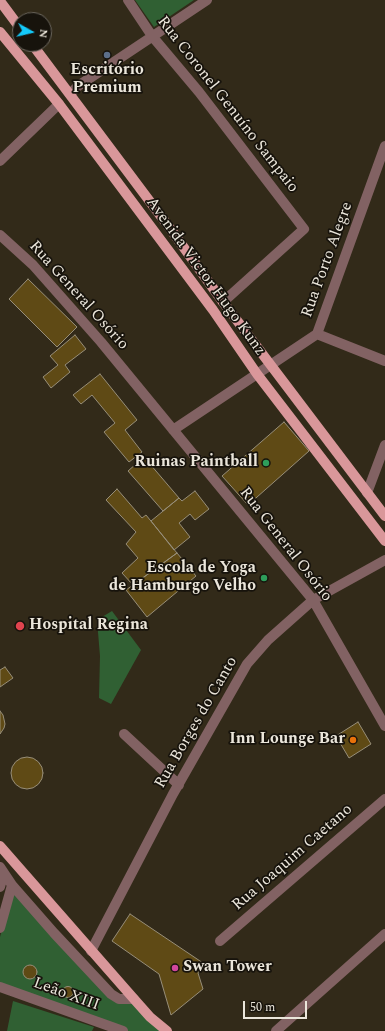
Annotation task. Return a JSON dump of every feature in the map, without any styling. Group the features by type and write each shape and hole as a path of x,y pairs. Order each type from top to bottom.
{"main road":[{"path":"0,1 12,17"},
{"name":"Avenida Victor Hugo Kunz","path":"0,32 59,104 208,304 258,374 385,541"},
{"name":"Avenida Victor Hugo Kunz","path":"38,52 169,226 223,302 385,516"},
{"path":"0,846 150,1017 167,1031"}],"street":[{"name":"Rua Coronel Genuíno Sampaio","path":"128,0 152,36 200,92 304,229 223,302"},
{"path":"70,94 78,86 207,0"},
{"path":"0,161 59,104"},
{"name":"Rua Porto Alegre","path":"173,430 317,334 385,146"},
{"name":"Rua General Osório","path":"0,235 33,265 101,342 313,600 385,726"},
{"path":"317,334 385,361"},
{"path":"367,492 385,445"},
{"name":"Rua Borges do Canto","path":"91,951 179,785 247,664 268,640 313,600 385,560"},
{"path":"124,734 179,785"},
{"name":"Rua Joaquim Caetano","path":"220,941 385,799"},
{"path":"2,870 12,885 54,933 111,994 119,999 134,999"},
{"path":"0,887 2,870"},
{"path":"0,928 12,885"},
{"path":"276,1031 385,934"},
{"name":"Leão XIII","path":"0,987 99,1027 123,1031"}],"green space":[{"path":"135,0 194,0 154,27"},
{"path":"112,611 141,650 111,704 99,698 100,656 97,620"},
{"path":"13,889 110,995 134,1000 163,1031 126,1031 0,985 0,937"},
{"path":"13,1001 94,1027 92,1031 7,1031"}],"building":[{"path":"28,279 77,327 57,347 9,299"},
{"path":"75,335 86,349 65,365 70,372 51,388 43,377 58,365 50,356"},
{"path":"100,374 137,420 125,430 142,452 129,462 104,432 115,423 92,395 81,404 73,395"},
{"name":"Ruinas Paintball","path":"284,422 309,451 248,505 222,476"},
{"path":"144,457 179,498 163,511 128,471"},
{"path":"117,489 142,518 146,515 177,553 133,585 122,573 138,558 126,544 136,532 106,500"},
{"path":"195,491 209,509 195,520 190,514 179,523 190,537 174,550 151,521 179,498 182,501"},
{"path":"177,553 196,576 147,617 126,590"},
{"path":"5,667 13,678 0,687 0,670"},
{"path":"0,711 3,715 5,724 0,734"},
{"name":"Inn Lounge Bar","path":"358,722 371,744 349,758 336,736"},
{"path":"30,757 36,759 41,764 43,773 41,782 36,787 24,789 18,787 13,782 11,770 13,764 18,759"},
{"name":"Swan Tower","path":"130,914 203,963 198,973 203,989 171,1015 159,974 112,941"},
{"path":"30,965 35,967 37,972 35,977 30,979 25,977 23,972 25,967"},
{"path":"66,987 70,987 72,988 72,996 66,997 63,994 63,990"}],"place":[{"name":"Escritório Premium","path":"107,55"},
{"name":"Ruinas Paintball","path":"266,463"},
{"name":"Escola de Yoga de Hamburgo Velho","path":"264,578"},
{"name":"Hospital Regina","path":"20,626"},
{"name":"Inn Lounge Bar","path":"353,740"},
{"name":"Swan Tower","path":"175,968"}]}
